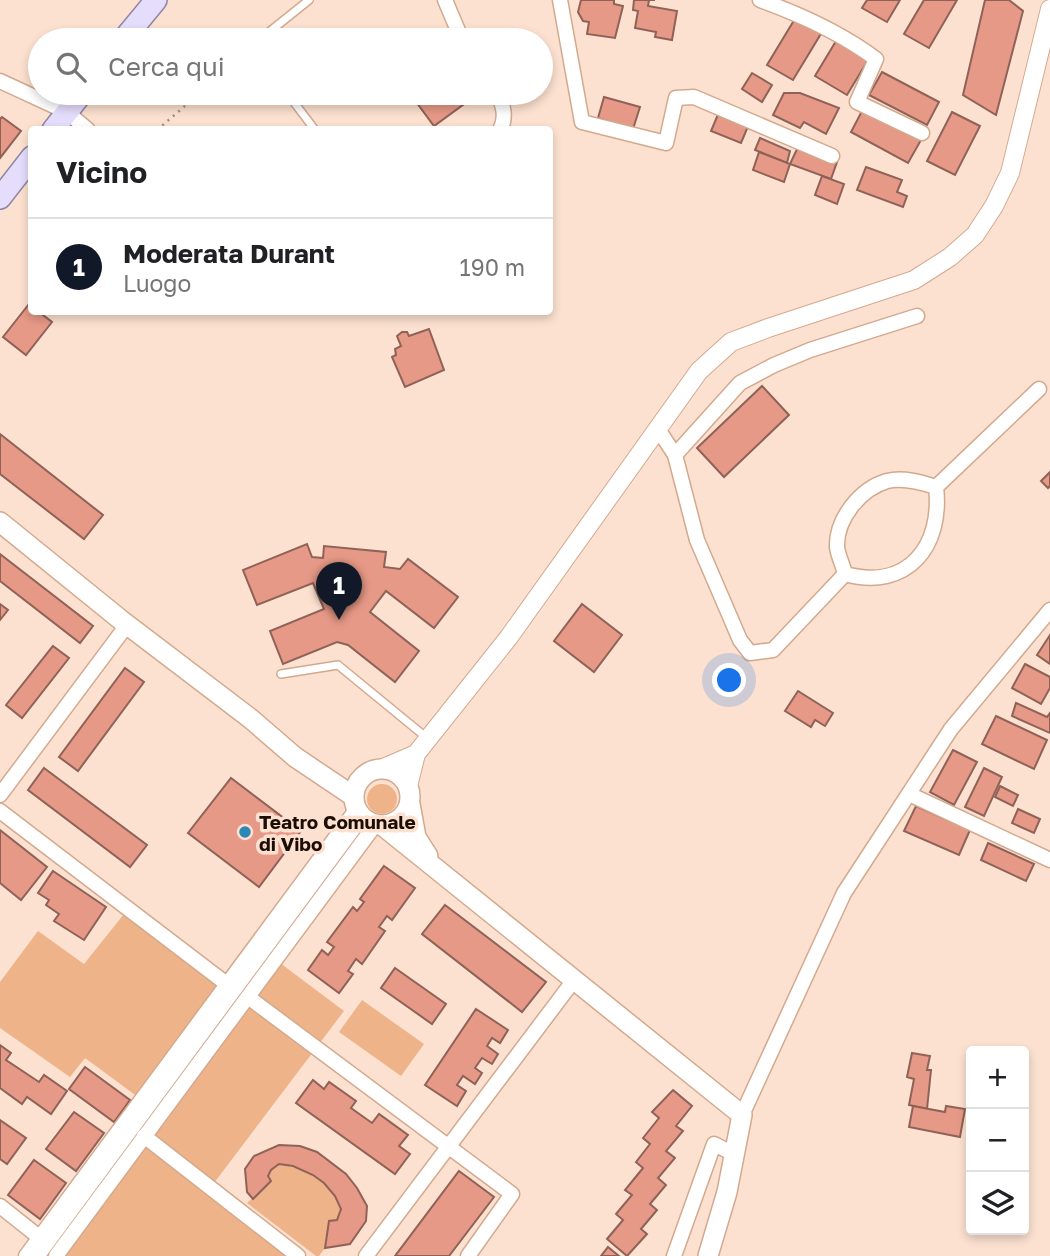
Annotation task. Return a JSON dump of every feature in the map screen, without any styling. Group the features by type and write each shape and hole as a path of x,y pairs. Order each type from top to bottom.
{"main road":[{"path":"133,28 156,0"},
{"path":"56,126 72,105"},
{"path":"0,198 28,162"},
{"path":"0,522 127,625 251,719 366,815 437,868 742,1115 727,1192 708,1256"},
{"path":"295,757 338,774 375,770 397,774 409,795 416,837 437,868"},
{"path":"366,815 356,784 375,770"},
{"path":"366,815 400,820 409,795"}],"street":[{"path":"445,0 457,28"},
{"path":"560,0 582,122 666,143 676,98 694,97 832,156"},
{"path":"760,0 794,12 852,41 876,59 858,102 922,133"},
{"path":"409,795 416,754 509,638 699,371 731,342 914,281 950,257 975,235 994,206 1010,173 1050,9"},
{"path":"0,81 28,94"},
{"path":"54,105 67,111 84,126"},
{"path":"502,126 503,105"},
{"path":"675,455 740,383 810,350 917,316"},
{"path":"845,574 861,578 883,577 905,570 921,556 931,539 937,517 936,486 1040,390"},
{"path":"658,429 675,455 697,540 740,640 750,653 773,650 845,574"},
{"path":"845,574 837,550 842,522 852,506 868,490 889,481 916,480 936,486"},
{"path":"742,1115 844,893 951,729 1050,610"},
{"path":"0,794 127,625"},
{"path":"375,770 416,754"},
{"path":"909,794 1050,860"},
{"path":"0,811 228,985"},
{"path":"26,1256 228,985 366,815"},
{"path":"56,1256 248,998 366,815"},
{"path":"40,1256 366,815"},
{"path":"366,1256 574,980"},
{"path":"248,998 512,1194 468,1256"},
{"path":"144,1136 299,1256"},
{"path":"674,1256 714,1144 734,1154"},
{"path":"0,1206 39,1237"}],"lane":[{"path":"274,28 309,0"},
{"path":"296,105 312,126"},
{"path":"281,674 338,665 428,738"}],"path":[{"path":"162,126 186,105"}],"shaded area":[{"path":"382,784 393,788 397,799 393,810 382,814 371,810 367,799 371,788"},
{"path":"128,909 228,985 142,1100 85,1058 70,1077 0,1028 0,982 38,931 84,964"},
{"path":"276,960 344,1011 211,1187 298,1256 56,1256"},
{"path":"362,1000 424,1044 401,1076 339,1032"},
{"path":"279,1164 317,1178 339,1200 341,1212 337,1220 329,1221 325,1248 319,1256 247,1203 271,1181 268,1176"}],"building":[{"path":"581,0 614,0 614,4 623,6 615,38 587,34 589,22 583,21 578,12"},
{"path":"634,0 649,0 648,6 677,11 672,40 655,37 656,32 635,28 638,11 633,10"},
{"path":"867,0 900,0 887,22 862,8"},
{"path":"924,0 957,0 929,48 904,34"},
{"path":"985,0 1009,0 1023,11 996,115 963,95"},
{"path":"796,17 822,32 793,80 767,65"},
{"path":"836,41 868,60 847,95 815,76"},
{"path":"882,72 939,102 927,125 869,95"},
{"path":"752,73 772,85 762,102 742,89"},
{"path":"784,93 800,93 839,108 826,134 804,122 800,128 773,115"},
{"path":"604,97 640,107 633,129 598,118"},
{"path":"418,105 463,105 434,126"},
{"path":"863,109 921,140 908,163 851,132"},
{"path":"719,112 749,124 741,143 711,131"},
{"path":"952,112 980,126 955,175 927,161"},
{"path":"2,117 21,131 0,158 0,119"},
{"path":"760,138 790,151 787,163 755,150"},
{"path":"798,147 837,162 831,179 790,164"},
{"path":"759,152 790,164 784,182 753,170"},
{"path":"866,167 902,180 897,192 907,196 903,207 857,190"},
{"path":"822,176 844,184 837,204 815,195"},
{"path":"28,305 28,315 43,315 52,322 26,355 3,337"},
{"path":"429,329 444,370 405,387 392,357 396,355 395,349 401,346 397,336 402,332 407,332 409,336"},
{"path":"762,386 789,415 724,477 697,448"},
{"path":"0,434 103,515 84,539 0,474"},
{"path":"1050,472 1050,486 1048,488 1041,481"},
{"path":"307,544 312,557 323,558 324,546 386,552 384,567 400,569 408,559 458,597 434,628 386,591 370,612 419,651 395,682 348,645 337,642 283,664 270,631 324,609 313,583 257,605 243,570"},
{"path":"0,554 93,626 80,643 0,581"},
{"path":"0,604 8,610 0,620"},
{"path":"582,604 622,635 594,672 554,641"},
{"path":"1050,635 1050,664 1037,655"},
{"path":"53,646 69,658 22,718 6,705"},
{"path":"1025,664 1050,677 1050,688 1041,704 1012,688"},
{"path":"125,668 144,682 78,771 59,757"},
{"path":"798,691 833,713 825,726 815,720 811,727 785,711"},
{"path":"1016,703 1047,717 1050,713 1050,733 1012,716"},
{"path":"996,716 1047,740 1034,769 982,744"},
{"path":"953,750 977,762 954,805 930,792"},
{"path":"44,768 147,845 130,867 28,790"},
{"path":"984,768 1002,777 984,816 965,807"},
{"name":"Teatro Comunale di Vibo","path":"231,778 301,831 259,887 188,833"},
{"path":"1000,786 1018,795 1013,806 995,797"},
{"path":"916,806 970,830 959,855 904,831"},
{"path":"1018,809 1040,819 1034,833 1012,823"},
{"path":"0,830 47,867 21,900 0,883"},
{"path":"988,843 1034,864 1026,881 981,860"},
{"path":"384,866 415,888 392,920 387,916 379,927 385,931 362,964 356,959 348,971 353,974 339,993 308,970 322,950 328,955 334,947 327,942 353,907 357,911 364,902 360,899"},
{"path":"53,871 106,907 84,940 54,921 59,914 46,905 49,900 38,893"},
{"path":"445,905 546,982 522,1012 422,934"},
{"path":"395,968 446,1004 432,1024 381,988"},
{"path":"476,1009 508,1030 500,1043 492,1038 487,1046 498,1054 492,1064 482,1058 475,1068 482,1073 475,1084 463,1076 457,1085 466,1091 457,1106 425,1085"},
{"path":"0,1045 11,1053 6,1060 39,1082 44,1075 67,1091 51,1114 27,1097 22,1104 0,1088"},
{"path":"912,1053 930,1056 927,1070 931,1070 927,1109 909,1105 914,1079 907,1077"},
{"path":"85,1067 130,1100 114,1122 69,1089"},
{"path":"313,1080 324,1089 329,1082 356,1101 351,1108 372,1123 379,1114 408,1135 399,1146 410,1154 395,1174 296,1103"},
{"path":"673,1090 692,1106 676,1126 683,1131 666,1151 675,1158 658,1178 666,1185 650,1204 657,1210 641,1229 647,1234 627,1256 607,1239 623,1220 616,1214 632,1195 625,1190 643,1168 636,1162 650,1144 643,1138 659,1118 652,1112"},
{"path":"913,1106 945,1112 946,1106 965,1109 960,1137 909,1127"},
{"path":"74,1112 104,1133 76,1171 46,1149"},
{"path":"0,1120 26,1138 7,1164 0,1159"},
{"path":"279,1145 300,1146 317,1152 346,1174 357,1188 367,1206 366,1221 350,1244 325,1248 329,1221 337,1220 341,1209 335,1196 313,1175 293,1166 279,1164 268,1176 271,1181 253,1199 247,1192 245,1169 254,1156"},
{"path":"34,1160 66,1183 40,1219 8,1195"},
{"path":"459,1171 494,1197 449,1256 395,1256"},
{"path":"608,1247 619,1256 601,1256"}],"place":[{"name":"Moderata Durant","path":"339,620"},
{"name":"Teatro Comunale di Vibo","path":"245,832"}]}
